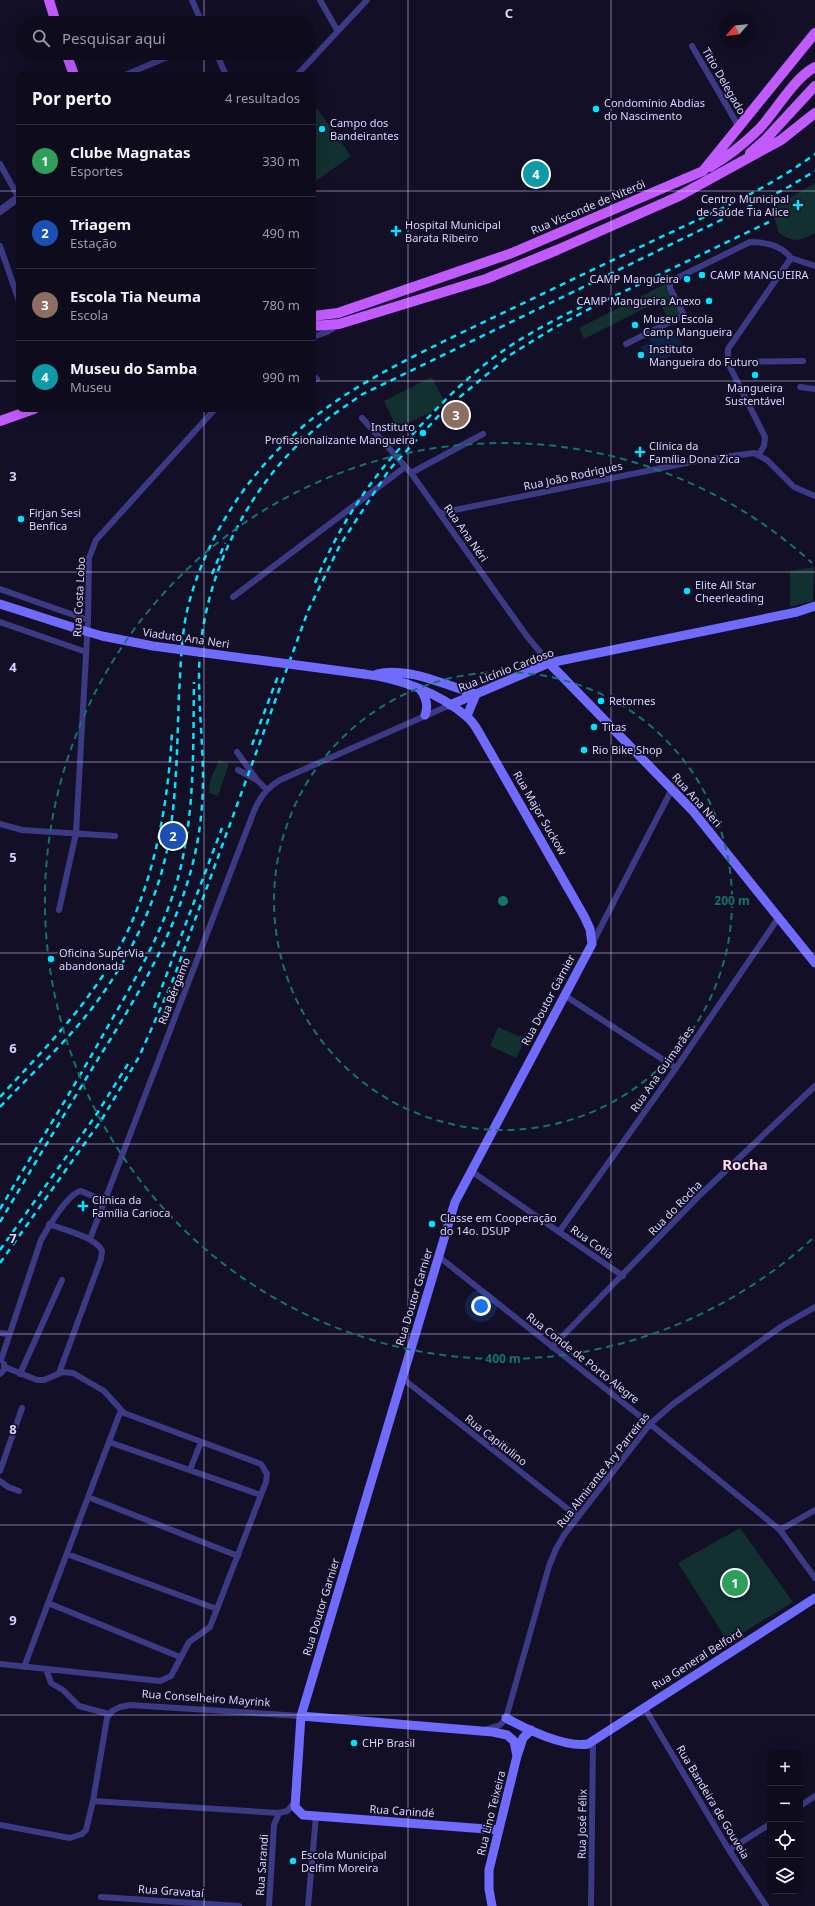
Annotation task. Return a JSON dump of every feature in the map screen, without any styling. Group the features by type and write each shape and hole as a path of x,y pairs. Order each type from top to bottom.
{"main road":[{"path":"49,0 54,16"},
{"name":"Rua Visconde de Niterói","path":"316,316 338,313 502,257 703,171 815,33"},
{"path":"69,60 73,72"},
{"path":"703,171 723,159 758,130 802,75 815,67"},
{"path":"735,166 766,138 815,86"},
{"path":"316,326 339,324 486,279 650,211 781,140 815,113"},
{"path":"502,257 506,272"},
{"path":"480,264 486,279"},
{"path":"0,421 26,412"},
{"name":"Viaduto Ana Neri","path":"0,604 102,636 153,646 374,675 420,689 450,705"},
{"name":"Rua Licínio Cardoso","path":"450,705 549,663 807,610 815,606"},
{"name":"Rua Ana Neri","path":"549,663 672,789 705,826 815,964"},
{"name":"Viaduto Ana Neri","path":"374,675 388,672 424,677 476,694"},
{"path":"420,689 424,694 427,705 426,715"},
{"path":"467,716 476,694"},
{"name":"Rua Major Suckow","path":"450,705 467,716 492,755 584,916 590,928 592,944"},
{"name":"Rua Doutor Garnier","path":"294,1803 301,1716 455,1202 592,944"},
{"name":"Rua General Belford","path":"593,1741 815,1598"},
{"name":"Rua Conselheiro Mayrink","path":"301,1716 473,1730"},
{"path":"506,1718 531,1730 570,1744 582,1745 593,1741"},
{"path":"473,1730 508,1736 516,1743 517,1756"},
{"name":"Rua Lino Teixeira","path":"492,1906 488,1880 499,1830 517,1756 523,1738 531,1730"},
{"name":"Rua Canindé","path":"294,1803 297,1810 303,1815 499,1830"}],"street":[{"path":"192,0 199,16"},
{"path":"320,0 337,30"},
{"path":"316,54 367,0"},
{"name":"Titio Delegado","path":"692,46 739,127"},
{"path":"132,72 160,60"},
{"path":"219,60 225,72"},
{"path":"300,72 310,60"},
{"path":"0,164 16,192"},
{"path":"0,211 16,199"},
{"path":"626,344 684,315 670,288 670,282 750,242 759,242 780,247 792,258 815,266"},
{"path":"0,246 16,292"},
{"path":"792,258 730,343 728,349 728,360 764,436 764,446 759,454 794,487 815,496"},
{"path":"316,336 327,332 339,324"},
{"path":"728,360 735,362 803,361"},
{"path":"800,387 815,389"},
{"name":"Rua Costa Lobo","path":"59,910 76,833 88,620 89,558 96,540 212,412"},
{"name":"Rua Ana Néri","path":"362,418 411,473 526,635 549,663"},
{"path":"411,473 483,434"},
{"name":"Rua João Rodrigues","path":"440,513 696,461 738,454 759,454"},
{"path":"232,597 405,467"},
{"path":"0,589 88,620"},
{"path":"0,622 86,652"},
{"name":"Rua Licínio Cardoso","path":"266,790 280,780 450,705"},
{"path":"237,752 266,790"},
{"path":"238,770 257,780"},
{"name":"Rua Doutor Garnier","path":"592,944 672,789"},
{"name":"Rua Bérgamo","path":"90,1239 254,811 266,790"},
{"path":"0,824 22,830 115,836"},
{"name":"Rua Ana Guimarães","path":"559,1232 676,1068 779,917"},
{"path":"564,995 676,1068"},
{"name":"Rua do Rocha","path":"552,1346 623,1276 700,1195 815,1086"},
{"name":"Rua Cotia","path":"471,1171 623,1276"},
{"path":"0,1664 164,1680 171,1676 189,1642 209,1629 267,1478 264,1467 120,1410 100,1388 73,1372 68,1371 59,1373 40,1380 4,1370 1,1359 42,1240 49,1224 71,1196 78,1191 104,1201"},
{"path":"49,1224 90,1239 96,1243 102,1251 101,1259 59,1373"},
{"name":"Rua Conde de Porto Alegre","path":"438,1256 650,1424 780,1530 815,1578"},
{"path":"20,1374 62,1280"},
{"name":"Rua Almirante Ary Parreiras","path":"506,1718 549,1566 556,1549 578,1517 650,1424 673,1404 782,1326 815,1306"},
{"path":"0,1333 9,1334"},
{"name":"Rua Capitulino","path":"402,1378 578,1517"},
{"path":"0,1471 22,1408"},
{"path":"24,1667 120,1410"},
{"path":"109,1442 261,1495"},
{"path":"190,1470 201,1442"},
{"path":"0,1481 8,1487 19,1491"},
{"path":"88,1497 238,1556"},
{"path":"780,1530 815,1510"},
{"path":"67,1554 217,1609"},
{"path":"48,1603 180,1657"},
{"path":"0,1824 70,1838 82,1834 86,1830 93,1801 105,1724 109,1714 79,1706 63,1690 51,1683 46,1669"},
{"name":"Rua Conselheiro Mayrink","path":"109,1714 120,1707 130,1705 301,1716"},
{"name":"Rua Bandeira de Gouveia","path":"644,1707 729,1850 766,1906"},
{"name":"Rua Conselheiro Mayrink","path":"473,1730 491,1729 500,1725 506,1718"},
{"name":"Rua José Félix","path":"591,1906 593,1741"},
{"path":"803,1804 815,1796"},
{"path":"93,1801 279,1813 287,1811 294,1803"},
{"name":"Rua Sarandi","path":"268,1812 274,1825"},
{"name":"Rua Sarandi","path":"269,1906 274,1825 279,1813"},
{"path":"308,1906 316,1816"},
{"path":"729,1850 767,1826"},
{"name":"Rua Gravataí","path":"101,1897 239,1906"}],"green space":[{"name":"Campo dos Bandeirantes","path":"316,107 351,156 316,181"},
{"path":"815,183 815,233 805,238 793,240 779,233 773,214 778,205"},
{"path":"667,283 682,312 668,319 659,301 584,339 579,328"},
{"path":"432,377 446,405 397,428 384,401"},
{"path":"814,567 813,601 790,607 790,571"},
{"path":"219,760 229,764 218,796 209,793 210,781"},
{"path":"498,1027 525,1039 516,1058 490,1046"},
{"path":"740,1528 793,1602 728,1642 678,1563"}],"water":[{"path":"664,327 667,333 674,329 684,348 651,367 640,347 651,342 647,335"}],"railway":[{"path":"0,1107 61,1045 95,1005 121,965 143,923 160,878 170,835 176,774 182,642 187,611 197,577 211,544 238,498 272,456 320,412 373,378 463,332 739,200 797,167 815,154"},
{"path":"0,1222 142,986 166,939 185,890 196,850 202,807 203,779 199,676 201,641 207,607 217,573 231,540 248,509 267,480 290,453 315,429 361,395 785,189 815,171"},
{"path":"0,1263 102,1119 139,1057 173,980 308,611 340,545 389,470 442,412 510,355 552,329 602,302 769,222"},
{"path":"412,435 458,388 497,355 537,330 583,306"},
{"path":"315,583 332,547 352,511 375,478 401,447"},
{"path":"212,574 225,543"},
{"path":"252,745 278,676"},
{"path":"0,1209 78,1079 138,974 167,911 181,866 189,820 193,751 194,682"},
{"path":"0,1097 49,1044 84,1002 113,959 129,929 152,866 165,800 172,733"},
{"path":"154,1008 222,828"},
{"path":"0,1250 96,1115 128,1064"}],"place":[{"name":"Condomínio Abdias do Nascimento","path":"596,109"},
{"name":"Campo dos Bandeirantes","path":"322,129"},
{"name":"Museu do Samba","path":"536,174"},
{"name":"Centro Municipal de Saúde Tia Alice","path":"798,205"},
{"name":"Hospital Municipal Barata Ribeiro","path":"396,231"},
{"name":"CAMP MANGUEIRA","path":"702,275"},
{"name":"CAMP Mangueira","path":"687,279"},
{"name":"CAMP Mangueira Anexo","path":"709,301"},
{"name":"Museu Escola Camp Mangueira","path":"635,325"},
{"name":"Instituto Mangueira do Futuro","path":"641,355"},
{"name":"Mangueira Sustentável","path":"755,375"},
{"name":"Escola Tia Neuma","path":"456,415"},
{"name":"Instituto Profissionalizante Mangueira","path":"423,433"},
{"name":"Clínica da Família Dona Zica","path":"640,452"},
{"name":"Firjan Sesi Benfica","path":"21,519"},
{"name":"Elite All Star Cheerleading","path":"687,591"},
{"name":"Retornes","path":"601,701"},
{"name":"Titas","path":"594,727"},
{"name":"Rio Bike Shop","path":"584,750"},
{"name":"Triagem","path":"173,836"},
{"name":"Oficina SuperVia abandonada","path":"51,959"},
{"name":"Clínica da Família Carioca","path":"83,1206"},
{"name":"Classe em Cooperação do 14o. DSUP","path":"432,1224"},
{"name":"Clube Magnatas","path":"735,1583"},
{"name":"CHP Brasil","path":"354,1743"},
{"name":"Escola Municipal Delfim Moreira","path":"293,1861"}],"district":[{"name":"Rocha","path":"745,1165"}]}
